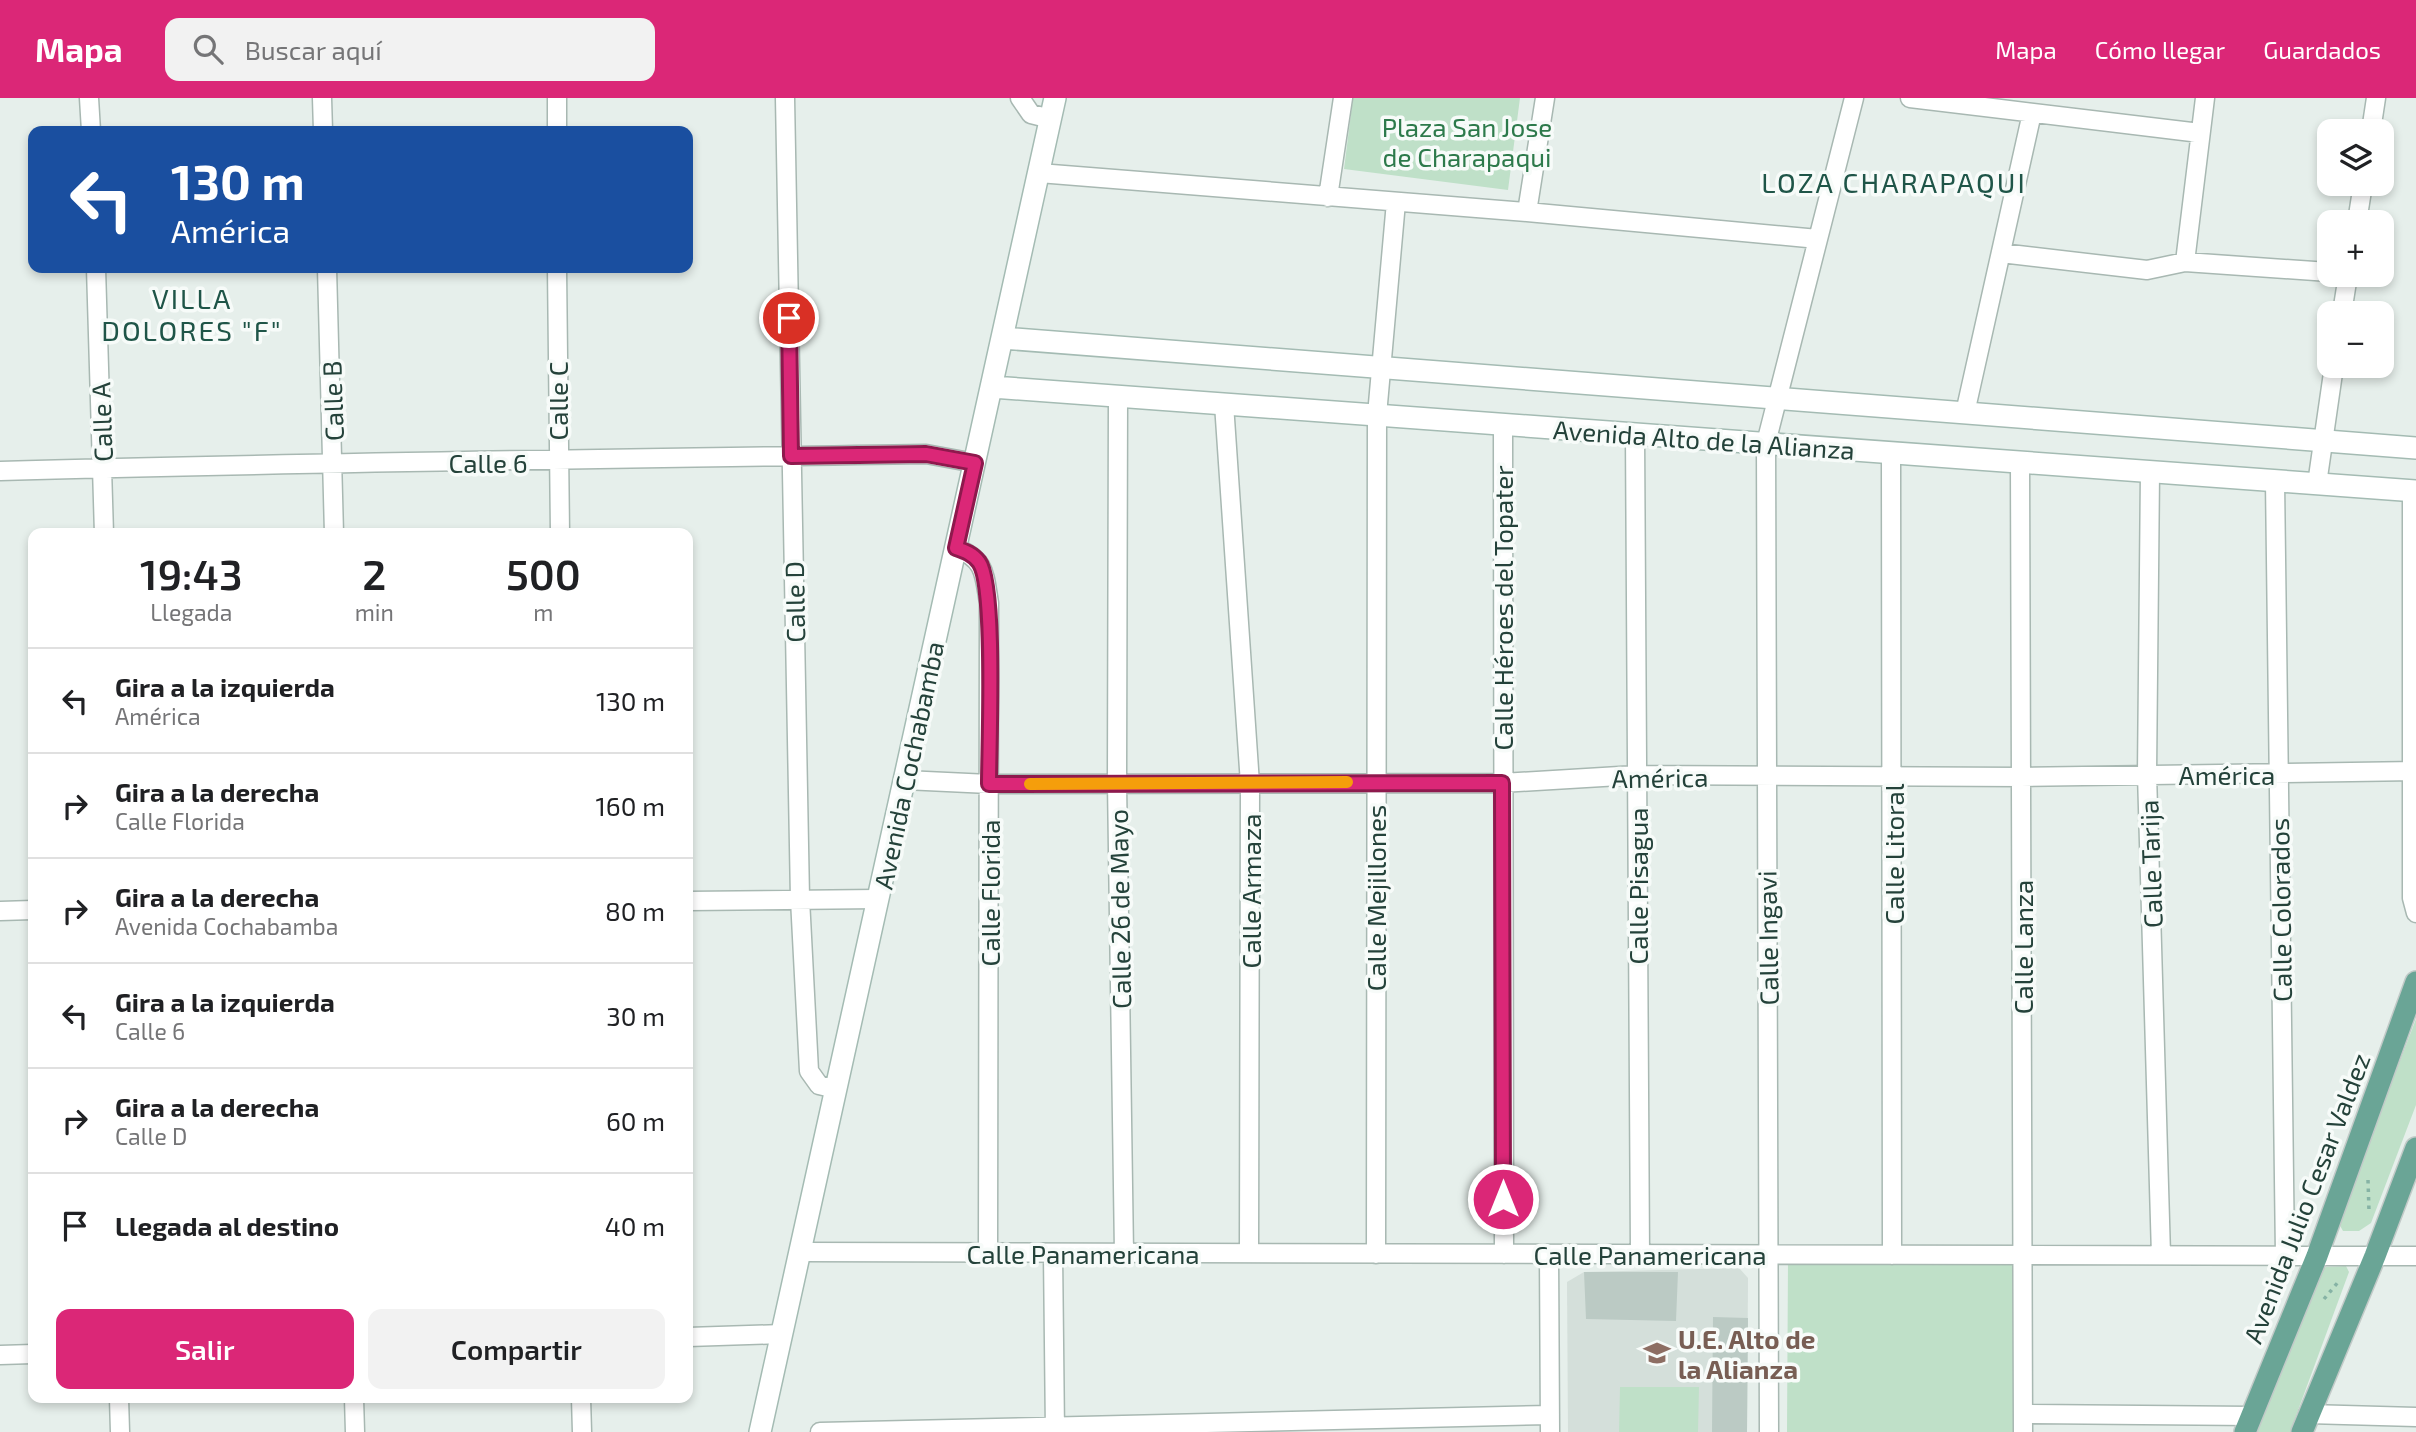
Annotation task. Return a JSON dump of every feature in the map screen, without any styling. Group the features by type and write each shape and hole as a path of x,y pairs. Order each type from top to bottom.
{"main road":[{"name":"Avenida Julio Cesar Valdez","path":"2249,1424 2316,1256 2416,982"},
{"path":"2305,1423 2375,1256 2416,1147"}],"street":[{"path":"89,98 91,126"},
{"path":"322,98 323,126"},
{"path":"557,98 557,126"},
{"name":"Calle D","path":"785,98 800,899 809,1071 819,1086 836,1089"},
{"path":"1020,98 1031,114 1051,119"},
{"name":"Avenida Cochabamba","path":"760,1432 1055,98"},
{"path":"1328,197 1343,98"},
{"path":"1527,212 1545,98"},
{"name":"Calle Ingavi","path":"1769,1432 1771,1255 1765,776 1766,443 1854,98"},
{"path":"1910,98 2200,133"},
{"path":"2185,262 2205,98"},
{"path":"2373,119 2376,98"},
{"path":"1965,413 2032,113"},
{"path":"1039,173 1527,212 1818,239"},
{"name":"Calle Mejillones","path":"1377,1254 1377,415 1395,202"},
{"path":"2001,253 2147,270 2185,262 2317,271"},
{"name":"Calle A","path":"96,273 104,528"},
{"name":"Calle B","path":"327,273 334,528"},
{"name":"Calle C","path":"557,273 560,528"},
{"name":"Avenida Alto de la Alianza","path":"1002,338 2416,449"},
{"path":"2317,484 2332,378"},
{"name":"Avenida Alto de la Alianza","path":"992,387 2414,491"},
{"name":"Calle 26 de Mayo","path":"1118,396 1117,783 1124,1253"},
{"name":"Calle Armaza","path":"1224,404 1250,783 1249,1253"},
{"name":"Calle Héroes del Topater","path":"1503,424 1504,1254"},
{"name":"Calle Pisagua","path":"1635,434 1640,1254"},
{"name":"Calle Litoral","path":"1891,453 1892,1255"},
{"name":"Calle 6","path":"0,471 334,461 557,462 926,454 975,463"},
{"name":"Calle Lanza","path":"2021,462 2024,1423"},
{"name":"Calle Tarija","path":"2150,472 2147,774 2161,1255"},
{"name":"Calle Colorados","path":"2275,481 2285,1256"},
{"path":"2414,491 2412,898 2416,913"},
{"name":"Calle Florida","path":"956,548 971,554 980,563 987,591 988,1253"},
{"name":"América","path":"905,780 989,784 1375,781 1502,783 1636,775 2021,778 2414,771"},
{"path":"693,901 878,899"},
{"path":"0,911 28,910"},
{"name":"Calle Panamericana","path":"800,1252 2416,1256"},
{"path":"1053,1253 1055,1428"},
{"path":"820,1432 1550,1423 1549,1254"},
{"path":"693,1337 782,1334"},
{"path":"0,1354 28,1354"},
{"path":"119,1403 120,1432"},
{"path":"354,1403 355,1432"},
{"path":"581,1403 582,1432"},
{"path":"2305,1423 2416,1417"},
{"path":"2024,1423 2249,1424"}],"shaded area":[{"name":"U.E. Alto de la Alianza","path":"1739,1268 1748,1278 1747,1432 1568,1432 1567,1282 1584,1272"}],"green space":[{"name":"Plaza San Jose de Charapaqui","path":"1353,98 1520,98 1508,190 1344,169"},
{"path":"2416,1019 2416,1105 2371,1223 2359,1231 2343,1231 2338,1222"},
{"path":"2015,1259 2014,1432 1787,1432 1788,1260"},
{"path":"2346,1266 2349,1272 2290,1432 2257,1432 2315,1273 2326,1267"},
{"path":"1620,1387 1699,1387 1698,1432 1619,1432"}],"building":[{"path":"1584,1272 1678,1272 1676,1321 1586,1319"},
{"path":"1713,1317 1748,1318 1747,1432 1712,1432"}],"slow traffic":[{"path":"1030,784 1347,782"}],"place":[{"name":"U.E. Alto de la Alianza","path":"1657,1353"}],"district":[{"name":"LOZA CHARAPAQUI","path":"1894,182"},
{"name":"VILLA DOLORES \"F\"","path":"192,314"}],"route":[{"path":"789,318 791,456 926,454 975,463 956,548 971,554 980,563 989,603 989,784 1375,781 1502,783 1503,1199"}]}
